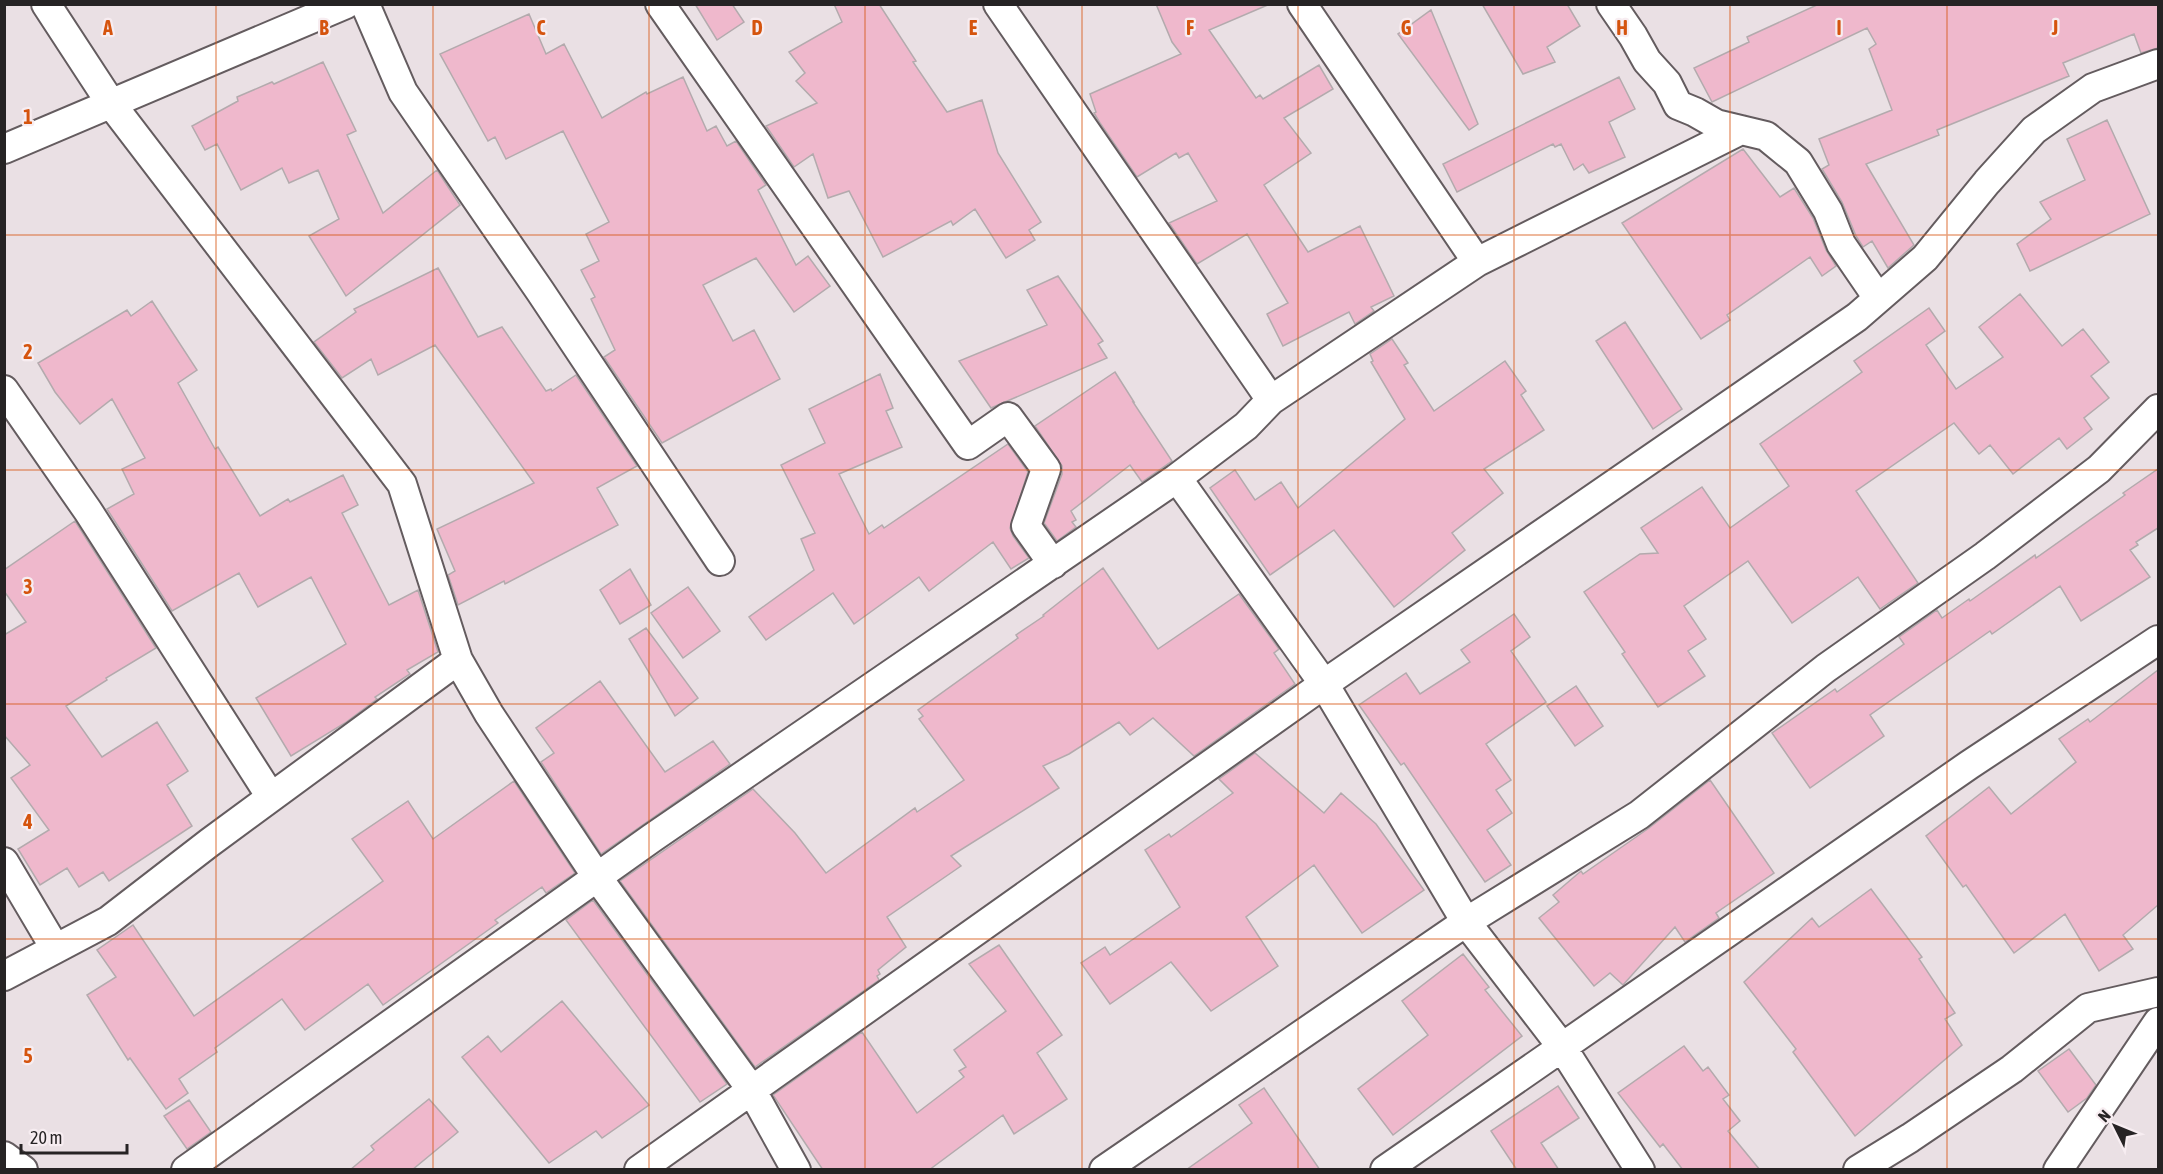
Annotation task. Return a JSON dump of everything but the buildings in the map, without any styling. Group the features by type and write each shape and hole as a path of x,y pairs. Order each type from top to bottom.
{"street":[{"path":"46,4 112,105 402,484 458,660 489,714 597,877 751,1089 796,1170"},
{"path":"4,149 346,4"},
{"path":"365,4 403,92 540,291 720,561"},
{"path":"660,4 968,445 1008,417 1046,469 1026,526 1053,564"},
{"path":"998,4 1271,400"},
{"path":"1302,4 1477,262"},
{"path":"1621,8 1647,61 1667,83 1678,105 1716,124 1766,136 1798,162 1828,211 1841,244 1878,298"},
{"path":"639,1170 1324,684 1847,324 1925,258 1987,182 2034,130 2093,88 2158,64"},
{"path":"186,1170 597,877 1177,478 1246,426 1271,400 1477,262 1741,130"},
{"path":"4,390 88,512 271,797"},
{"path":"1104,1170 1466,922 1640,815 1826,668 1985,556 2099,469 2158,409"},
{"path":"1177,478 1324,684 1466,922 1562,1047 1640,1170"},
{"path":"1385,1170 1969,765 2158,640"},
{"path":"4,976 108,921 271,797 458,660"},
{"path":"4,862 55,948"},
{"path":"1858,1170 2012,1069 2088,1008 2158,992"},
{"path":"2058,1170 2158,1022"},
{"path":"4,1156 23,1170"}]}
